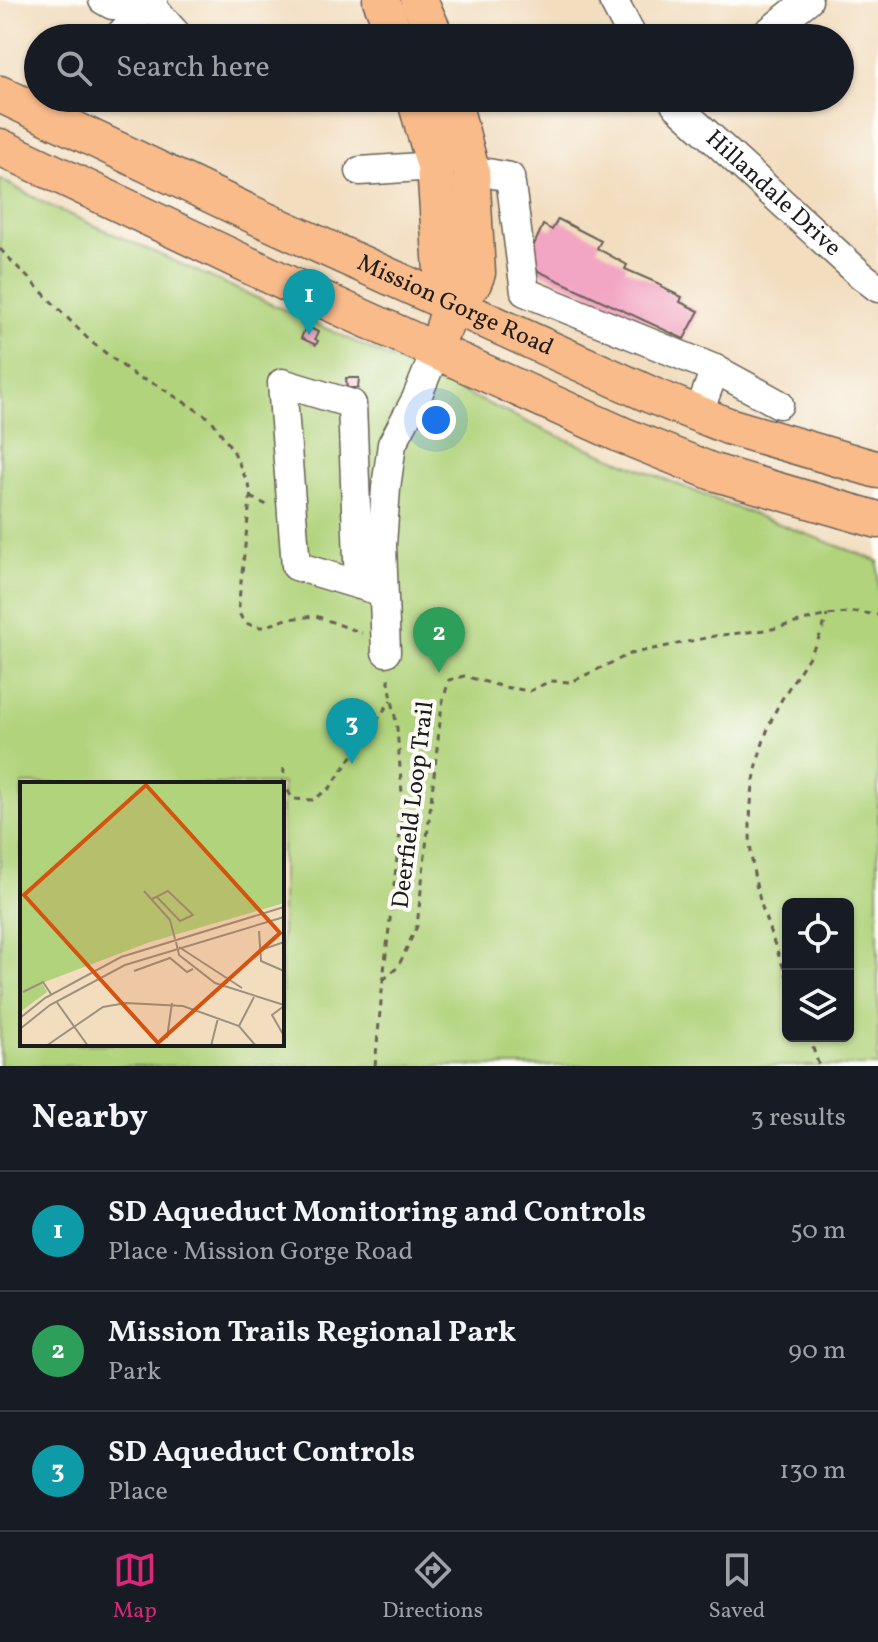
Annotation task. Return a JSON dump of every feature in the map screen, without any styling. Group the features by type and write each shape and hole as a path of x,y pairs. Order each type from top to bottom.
{"main road":[{"path":"381,0 390,24"},
{"path":"419,0 430,24"},
{"name":"Mission Gorge Road","path":"0,94 24,105"},
{"name":"Mission Gorge Road","path":"38,112 258,217 651,395 728,426 878,470"},
{"path":"419,112 435,166 442,271 451,306"},
{"path":"436,351 451,306 473,283 477,273 471,170 456,112"},
{"name":"Mission Gorge Road","path":"0,147 622,435 713,472 878,520"}],"street":[{"path":"103,0 112,5 151,2"},
{"path":"613,0 626,24"},
{"path":"778,24 808,0"},
{"path":"130,24 151,2"},
{"path":"151,2 169,24"},
{"name":"Hillandale Drive","path":"690,112 872,274"},
{"path":"360,171 435,166"},
{"path":"471,170 510,177 525,292 715,369 779,404"},
{"path":"371,588 383,531 392,444 416,399 436,351"},
{"path":"698,415 715,369"},
{"path":"371,588 296,566 282,383 352,404 371,588 386,652"}],"path":[{"path":"0,249 90,341 137,377 155,384 211,419 234,452 251,491 239,600 239,613 244,622 264,627 287,619 316,616 371,638 386,652 388,688 397,728 403,807 375,1066"},
{"name":"Deerfield Loop Trail","path":"383,980 398,967 417,926 442,704 449,680 464,676 530,691 550,681 571,682 630,654 715,636 772,629 827,615 857,612 878,615"},
{"path":"785,970 753,869 750,822 757,762 768,728 784,695 813,651 827,615"},
{"path":"284,785 293,799 313,800 330,788 391,700"},
{"path":"283,782 284,768"},
{"path":"811,1042 819,1066"}],"green space":[{"path":"0,179 46,204 347,338 546,431 878,561 878,1066 0,1066"}],"building":[{"path":"558,219 601,241 597,248 627,265 625,269 662,285 682,297 680,302 699,311 684,339 525,265 543,225 552,230"},
{"path":"306,326 318,332 316,345 301,338"},
{"path":"346,378 359,378 358,388 347,388"}],"place":[{"name":"SD Aqueduct Monitoring and Controls","path":"309,335"},
{"name":"Mission Trails Regional Park","path":"439,673"},
{"name":"SD Aqueduct Controls","path":"352,764"}]}
